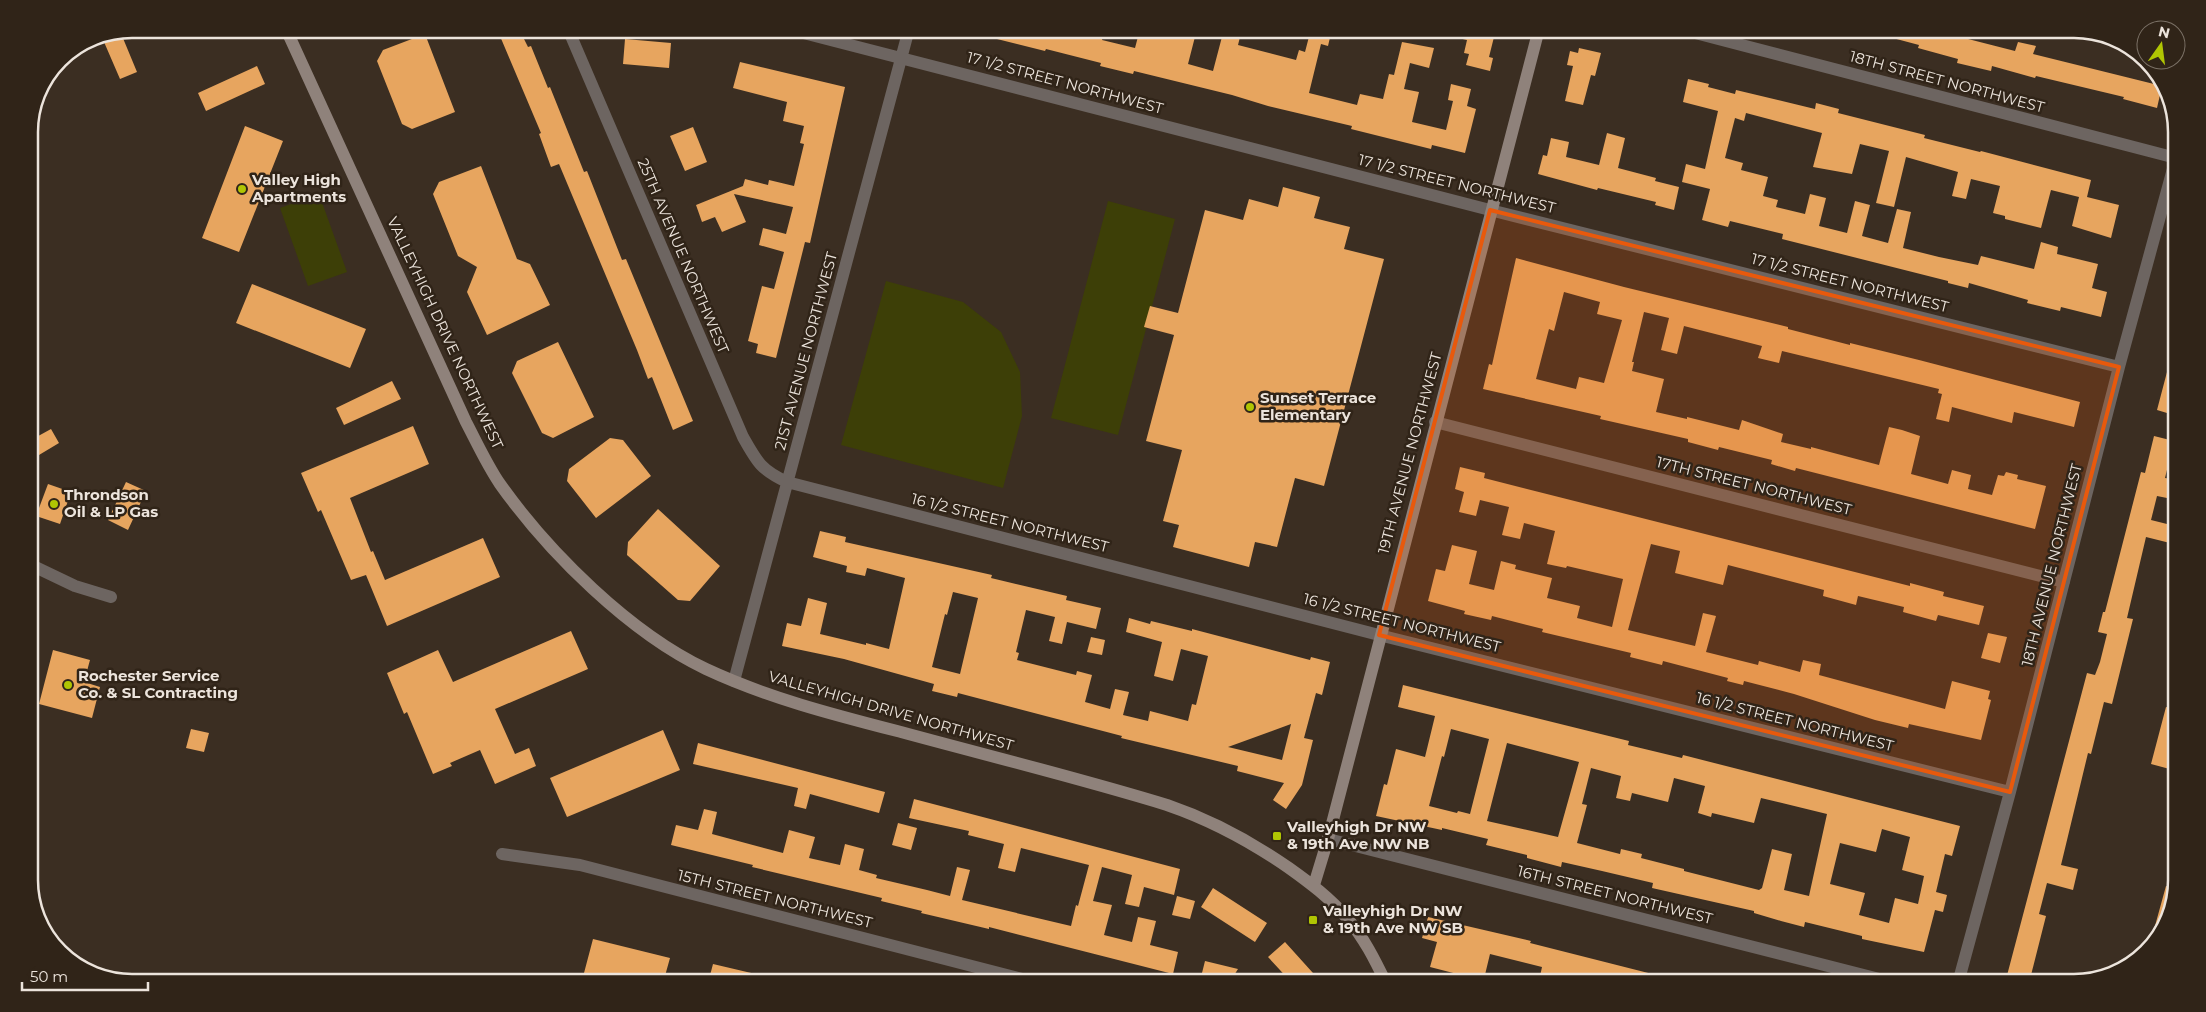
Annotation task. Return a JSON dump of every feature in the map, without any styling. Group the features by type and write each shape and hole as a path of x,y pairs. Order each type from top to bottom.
{"main road":[{"name":"VALLEYHIGH DRIVE NORTHWEST","path":"290,38 466,422 500,484 532,525 624,616 681,655 706,669 734,681 828,713 1130,794 1196,815 1258,846 1314,885 1338,908 1362,938 1381,974"},
{"name":"19TH AVENUE NORTHWEST","path":"1314,885 1328,839 1379,635 1536,38"}],"street":[{"name":"25TH AVENUE NORTHWEST","path":"572,38 743,437 755,459 768,473 787,482"},
{"name":"17 1/2 STREET NORTHWEST","path":"824,38 1490,210 2119,367"},
{"name":"21ST AVENUE NORTHWEST","path":"734,681 906,38"},
{"name":"18TH STREET NORTHWEST","path":"1715,38 2168,154"},
{"name":"18TH AVENUE NORTHWEST","path":"1960,974 2010,792 2119,367 2168,186"},
{"name":"17TH STREET NORTHWEST","path":"1436,422 2064,582"},
{"name":"16 1/2 STREET NORTHWEST","path":"787,482 1379,635 2010,792"},
{"path":"38,568 75,586 112,598"},
{"name":"16TH STREET NORTHWEST","path":"1328,839 1860,974"},
{"name":"15TH STREET NORTHWEST","path":"502,854 580,865 1003,974"}],"highlighted area":[{"path":"1490,210 2119,367 2010,792 1379,635"}],"shaded area":[{"path":"319,194 347,272 308,286 280,208"},
{"path":"1108,201 1175,219 1118,435 1051,418"},
{"path":"886,281 963,302 1001,332 1020,372 1022,416 1003,488 841,445"}],"building":[{"path":"123,38 137,72 120,79 104,41"},
{"path":"414,38 427,38 455,112 412,129 402,124 377,61 383,50"},
{"path":"501,38 524,38 528,47 531,46 548,88 550,87 584,172 587,171 622,260 626,259 693,421 673,430 652,377 648,379 559,164 551,167 539,134 541,133"},
{"path":"993,38 1103,38 1102,40 1135,48 1138,38 1195,38 1188,64 1213,71 1222,38 1240,38 1238,45 1296,60 1299,50 1305,52 1309,38 1330,38 1328,46 1321,44 1309,93 1357,105 1360,94 1383,99 1389,74 1394,75 1402,42 1434,48 1429,68 1410,63 1404,89 1419,92 1412,122 1446,130 1453,101 1448,100 1451,84 1471,89 1467,106 1476,109 1465,153 1432,145 1431,149 1351,129 1352,126 1268,106 1232,95 1134,71 1133,74 1100,66 1101,63 1046,49 1045,51"},
{"path":"1458,38 1494,38 1489,57 1493,58 1490,71 1466,65 1469,54 1464,53 1467,40"},
{"path":"1893,38 1964,38 2015,51 2018,42 2036,46 2033,54 2156,85 2160,93 2157,108 2123,99 2124,97 2036,76 2035,78 1992,66 1991,71 1957,63 1958,59 1918,48 1919,45"},
{"path":"625,39 671,43 669,68 623,64"},
{"path":"1579,48 1601,53 1595,76 1591,75 1583,105 1565,101 1573,66 1567,65 1570,51 1578,53"},
{"path":"740,62 845,87 810,243 805,242 776,358 756,353 758,344 748,341 762,286 774,289 784,252 759,245 763,228 786,234 793,207 734,194 746,222 722,232 715,217 702,222 696,205 743,186 745,179 768,185 769,180 794,186 804,144 800,143 804,126 783,121 787,102 733,88"},
{"path":"257,66 265,84 206,111 198,93"},
{"path":"1688,79 1709,84 1708,87 1735,94 1736,90 1815,109 1816,103 1839,109 1838,113 1925,135 1924,138 2091,180 2087,197 2119,205 2111,238 2072,226 2079,197 2051,190 2041,228 2005,219 2005,216 1993,213 2000,186 1971,179 1966,199 1952,196 1958,172 1906,157 1894,207 1876,203 1889,151 1860,144 1852,174 1813,167 1822,133 1746,113 1744,121 1735,118 1725,158 1743,163 1741,170 1768,177 1763,196 1778,200 1776,207 1805,214 1810,194 1826,198 1819,226 1847,233 1855,201 1870,205 1862,236 1888,243 1897,209 1911,212 1903,248 1939,257 1978,265 1981,256 2034,269 2041,242 2058,247 2057,254 2098,264 2092,288 2107,292 2101,317 2061,307 2060,311 2027,303 2028,300 1969,283 1968,288 1948,283 1948,281 1782,239 1783,234 1730,221 1728,227 1702,220 1710,189 1682,182 1686,164 1705,169 1718,111 1683,102"},
{"name":"Valley High Apartments","path":"245,126 283,141 239,252 202,238"},
{"path":"693,127 707,162 685,171 670,136"},
{"path":"1607,133 1625,138 1618,168 1656,178 1655,181 1679,187 1674,210 1655,205 1656,202 1598,188 1597,190 1538,174 1543,155 1547,156 1551,138 1569,142 1566,157 1599,165"},
{"path":"481,166 517,259 530,264 550,305 487,335 467,292 477,267 458,256 433,194 439,182"},
{"name":"Sunset Terrace Elementary","path":"1283,187 1320,197 1314,218 1350,227 1344,249 1384,259 1324,486 1295,478 1277,547 1255,542 1249,567 1173,547 1179,525 1163,521 1182,450 1146,441 1174,335 1144,327 1150,306 1178,313 1205,210 1243,220 1249,199 1278,207"},
{"path":"1516,258 1624,287 1788,327 1788,329 1850,345 1850,343 1919,360 2080,402 2074,427 2014,412 2012,423 1952,407 1949,422 1936,419 1942,394 1938,393 1939,389 1782,351 1779,363 1758,358 1762,346 1684,326 1677,354 1661,350 1669,318 1644,312 1632,362 1634,362 1632,371 1664,379 1656,412 1687,419 1687,417 1739,430 1742,420 1783,434 1781,442 1811,449 1811,447 1879,465 1889,427 1902,430 1920,436 1911,474 1948,484 1952,470 1971,475 1968,489 1992,495 1998,475 2004,476 2006,472 2018,475 2017,479 2046,486 2035,529 1796,468 1795,471 1771,464 1772,460 1719,447 1718,450 1688,442 1688,439 1600,419 1601,416 1483,389 1489,364 1492,365","holes":["1564,292 1600,302 1597,314 1622,320 1604,383 1579,377 1576,389 1536,379 1549,329 1554,331"]},
{"path":"252,284 366,329 350,368 236,323"},
{"path":"558,342 594,417 553,438 542,433 512,373 517,361"},
{"path":"2168,368 2168,413 2157,410"},
{"path":"392,381 401,399 344,425 336,408"},
{"path":"413,426 429,464 350,498 371,552 373,551 385,580 483,538 500,577 387,626 366,575 351,580 321,510 318,512 301,473"},
{"path":"51,429 59,443 39,455 38,436"},
{"path":"2154,436 2168,440 2168,466 2165,478 2168,478 2168,494 2167,498 2157,496 2151,520 2168,524 2168,542 2146,537 2127,618 2133,619 2112,704 2104,702 2091,754 2088,753 2061,865 2078,869 2073,890 2047,883 2039,914 2046,916 2031,974 2007,974 2087,673 2095,675 2100,662 2107,634 2098,632 2103,612 2105,612 2141,472 2145,473"},
{"path":"610,438 623,440 651,476 596,518 567,481 569,469"},
{"path":"1460,467 1485,473 1484,478 1910,586 1910,583 1944,592 1943,596 1984,606 1979,625 1938,615 1936,621 1903,612 1904,607 1858,596 1856,605 1823,596 1824,590 1728,565 1723,585 1675,573 1680,551 1651,544 1628,630 1695,646 1703,613 1716,616 1706,652 1758,665 1759,661 1800,672 1803,660 1821,664 1819,675 1945,709 1952,681 1990,691 1988,699 1991,700 1981,740 1909,724 1908,728 1875,720 1794,694 1744,681 1743,685 1727,681 1728,678 1663,661 1662,665 1630,657 1631,653 1542,632 1543,629 1492,616 1491,620 1464,614 1465,611 1428,601 1436,569 1445,571 1452,545 1477,551 1469,584 1494,590 1501,561 1516,565 1515,569 1552,578 1547,598 1580,606 1577,618 1612,627 1623,579 1567,566 1566,568 1547,564 1555,531 1524,523 1520,539 1502,535 1509,507 1480,500 1476,516 1459,512 1464,492 1455,489"},
{"path":"126,482 146,491 128,530 108,520"},
{"name":"Throndson Oil & LP Gas","path":"48,484 71,492 60,524 38,517 38,511"},
{"path":"658,509 720,566 690,601 678,600 627,555 628,542"},
{"path":"820,531 846,537 845,542 992,575 991,578 1067,596 1066,600 1101,608 1096,629 1067,622 1062,644 1049,641 1055,617 1026,610 1016,652 1019,653 1017,660 1076,675 1077,671 1092,675 1085,702 1110,709 1115,689 1129,692 1123,715 1148,721 1150,711 1188,721 1192,704 1196,705 1208,656 1181,649 1173,681 1154,676 1162,642 1126,632 1129,618 1150,624 1151,621 1192,631 1192,629 1310,660 1311,657 1330,662 1322,695 1316,693 1304,738 1313,740 1302,785 1286,809 1273,800 1284,783 1237,771 1238,766 1121,738 1122,736 958,693 957,697 932,691 934,684 844,659 782,646 787,623 801,626 808,598 827,603 820,634 889,649 905,578 867,568 865,576 846,572 847,566 813,557","holes":["953,592 978,598 960,674 932,667 945,614 947,615","1291,724 1282,760 1228,747"]},
{"path":"571,631 588,669 495,709 515,754 529,748 536,766 495,784 480,750 450,763 452,766 433,774 407,712 404,714 387,673 438,650 453,682"},
{"path":"1988,633 2007,637 2000,663 1981,658"},
{"path":"1091,637 1105,640 1102,655 1087,652"},
{"name":"Rochester Service Co. & SL Contracting","path":"53,650 90,660 84,682 100,687 92,718 39,704"},
{"path":"1403,685 1629,741 1628,745 1682,758 1683,755 1960,826 1952,856 1945,854 1936,892 1947,895 1943,912 1935,910 1924,952 1862,939 1862,936 1805,922 1804,927 1754,913 1754,911 1652,888 1653,883 1602,871 1562,862 1561,867 1527,858 1527,855 1486,845 1488,839 1442,828 1442,830 1376,816 1384,784 1387,785 1396,749 1425,757 1435,716 1398,707","holes":["1451,729 1489,739 1470,814 1458,811 1457,813 1429,806 1442,756 1444,757","1507,743 1579,762 1558,837 1487,821","1591,768 1621,776 1616,798 1630,801 1632,793 1668,802 1674,778 1705,786 1698,813 1711,817 1712,813 1754,823 1761,798 1827,814 1809,896 1784,890 1792,854 1772,849 1762,888 1759,890 1641,858 1642,854 1621,849 1620,854 1577,843 1587,805 1582,804","1882,829 1910,837 1902,870 1924,876 1918,904 1895,898 1889,923 1859,915 1865,893 1830,884 1840,843 1876,852"]},
{"path":"2166,707 2168,708 2168,769 2151,764"},
{"path":"191,729 209,733 204,752 186,748"},
{"path":"663,730 680,770 567,817 550,778"},
{"path":"698,743 885,792 879,813 810,794 806,809 794,806 798,788 693,764"},
{"path":"914,799 1180,869 1174,895 1144,887 1139,907 1125,904 1132,875 1102,867 1093,901 1112,905 1104,935 1132,942 1138,917 1156,921 1150,945 1178,952 1173,974 989,927 989,929 921,913 922,911 881,901 882,898 752,867 753,865 671,845 676,825 698,830 704,809 717,812 712,834 783,853 789,830 815,837 809,858 840,865 845,844 864,849 859,870 877,875 876,878 950,896 957,867 970,870 962,900 1071,926 1089,865 1021,848 1015,872 998,868 1004,844 968,835 969,831 909,818"},
{"path":"898,823 917,828 911,850 892,845"},
{"path":"2166,886 2168,886 2167,899 2153,932"},
{"path":"1213,888 1267,923 1255,942 1201,907"},
{"path":"1177,896 1195,901 1190,919 1172,915"},
{"path":"1428,917 1531,941 1530,943 1652,974 1540,974 1542,967 1490,954 1485,974 1457,974 1430,967 1437,942 1422,938"},
{"path":"593,939 670,958 666,974 584,973"},
{"path":"1285,942 1314,974 1284,974 1268,957"},
{"path":"1205,961 1238,969 1235,974 1202,974"},
{"path":"713,964 755,974 710,974"}],"place":[{"name":"Valley High Apartments","path":"242,189"},
{"name":"Sunset Terrace Elementary","path":"1250,407"},
{"name":"Throndson Oil & LP Gas","path":"54,504"},
{"name":"Rochester Service Co. & SL Contracting","path":"68,685"},
{"name":"Valleyhigh Dr NW & 19th Ave NW NB","path":"1277,836"},
{"name":"Valleyhigh Dr NW & 19th Ave NW SB","path":"1313,920"}]}
